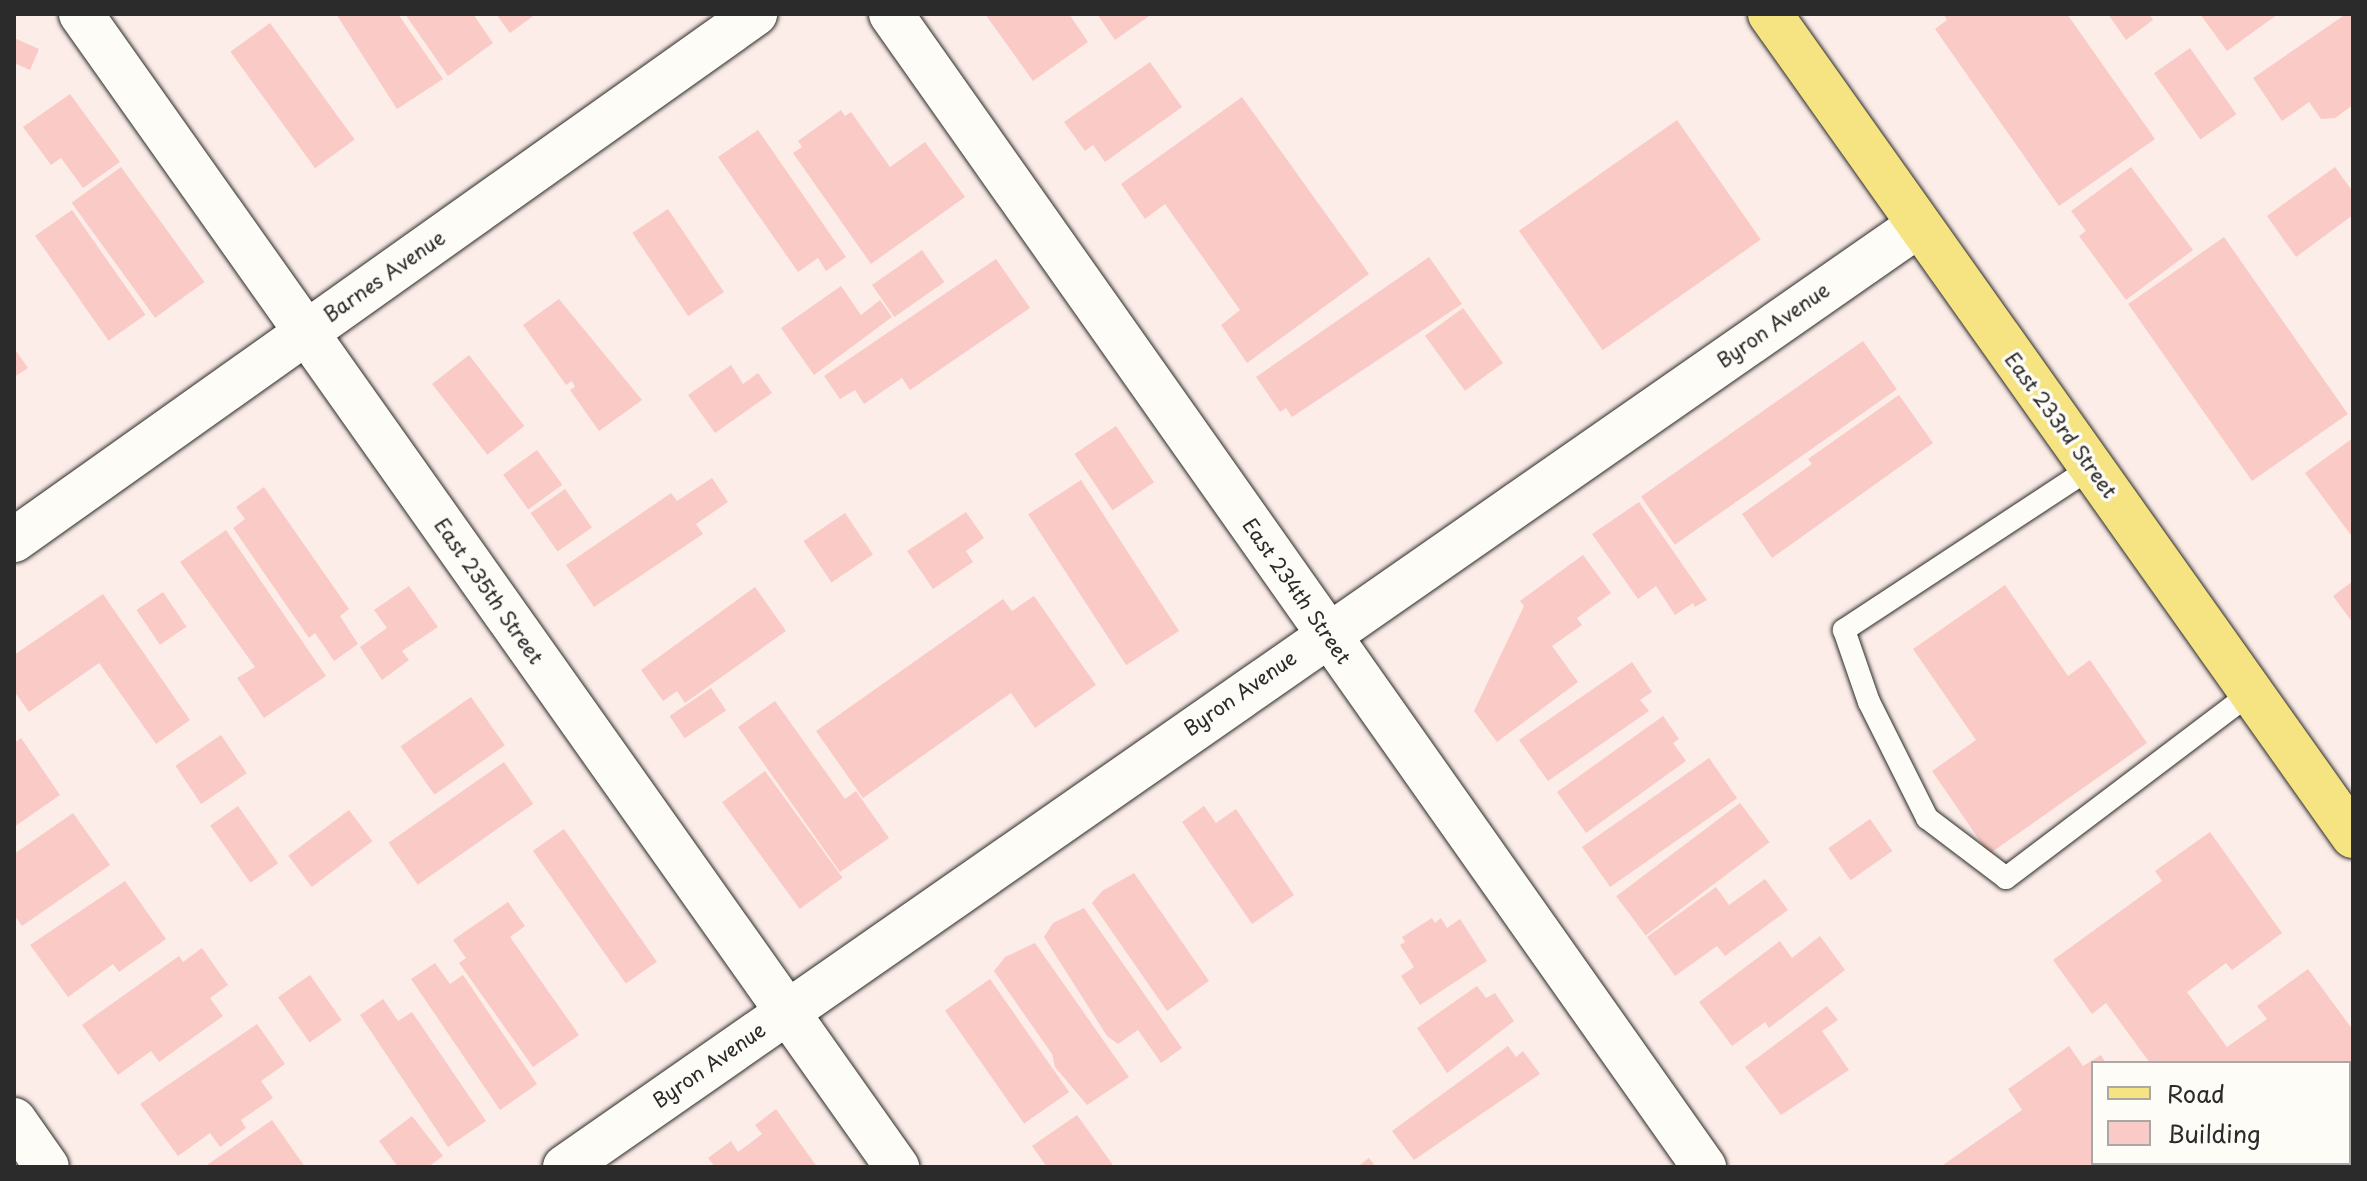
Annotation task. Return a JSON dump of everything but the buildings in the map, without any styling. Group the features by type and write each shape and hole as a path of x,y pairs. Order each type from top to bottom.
{"main road":[{"name":"East 233rd Street","path":"1770,14 2353,836"}],"street":[{"name":"East 235th Street","path":"81,14 897,1167"},
{"name":"Barnes Avenue","path":"14,540 755,14"},
{"name":"East 234th Street","path":"891,14 1704,1167"},
{"name":"Byron Avenue","path":"565,1167 1327,632 1919,225"},
{"path":"14,1120 47,1167"}],"lane":[{"path":"2092,467 1844,630 1869,702 1927,818 2006,878 2252,692"}]}
